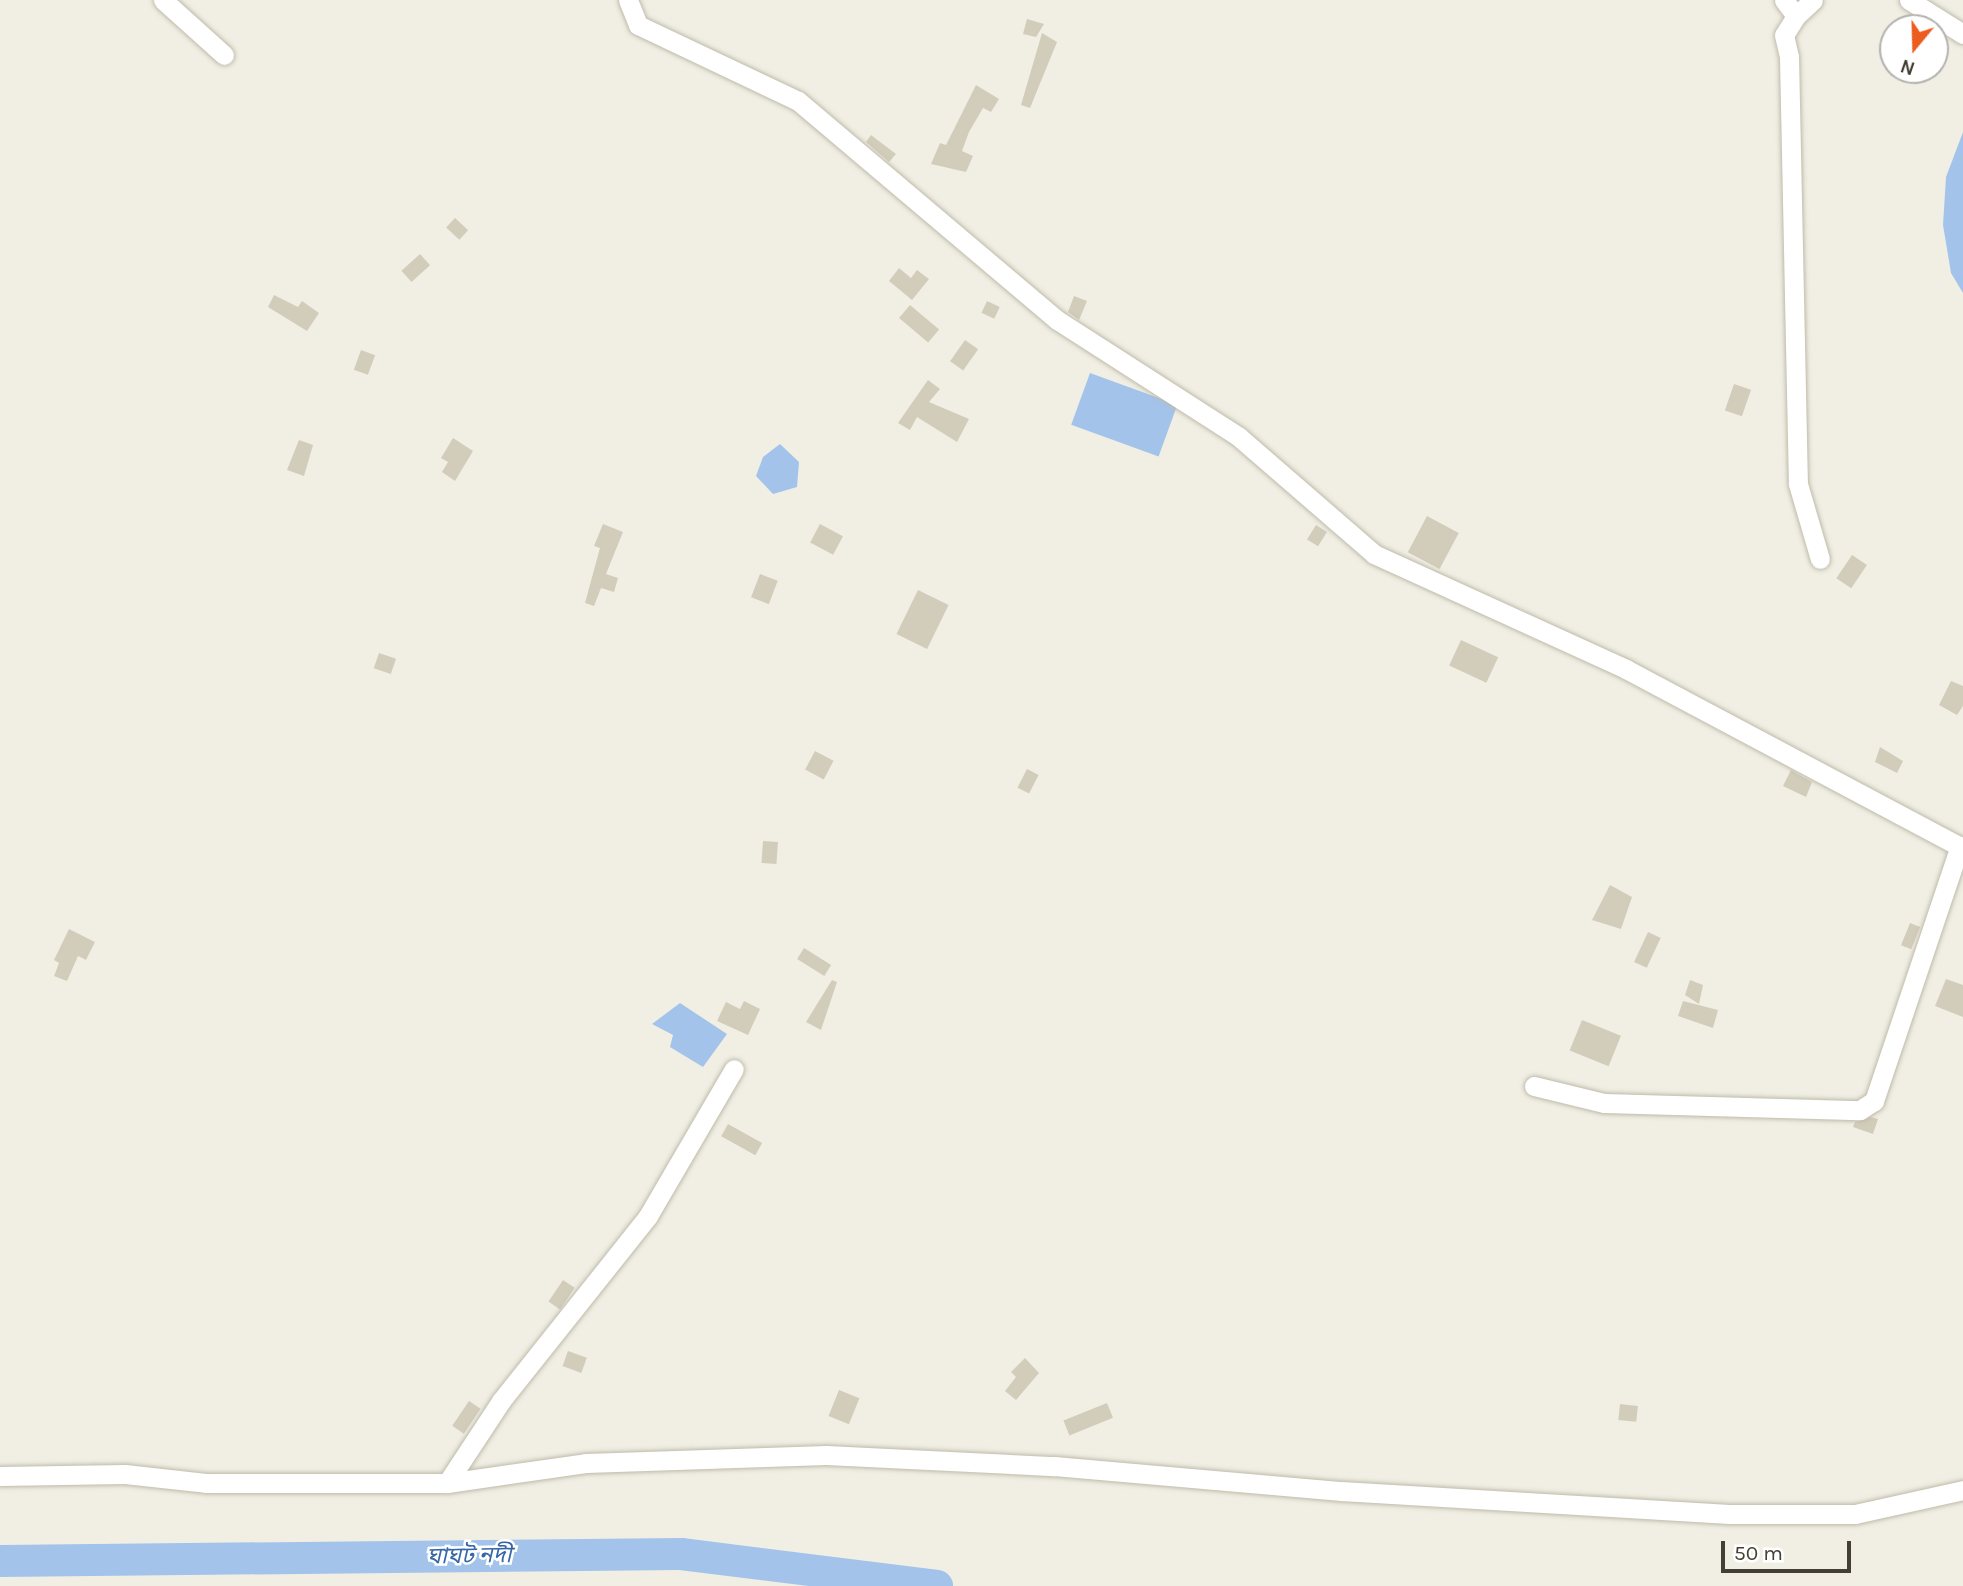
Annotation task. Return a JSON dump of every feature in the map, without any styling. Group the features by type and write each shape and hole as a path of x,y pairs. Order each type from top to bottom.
{"street":[{"path":"163,0 224,55"},
{"path":"628,0 638,25 799,101 1057,320 1239,437 1374,554 1626,669 1961,847 1874,1101 1860,1110 1604,1103 1534,1086"},
{"path":"1784,0 1796,16"},
{"path":"1813,0 1796,16 1784,35 1789,57 1798,484 1820,559"},
{"path":"1909,0 1963,34"},
{"path":"447,1483 501,1401 648,1216 734,1069"},
{"path":"0,1476 125,1474 206,1483 447,1483 586,1463 827,1455 1055,1466 1341,1491 1729,1514 1855,1514 1963,1490"}],"water":[{"path":"1963,132 1963,293 1951,273 1943,225 1946,177"},
{"path":"1090,373 1177,405 1159,456 1071,425"},
{"path":"780,444 799,462 797,487 773,494 756,476 763,457"},
{"path":"680,1003 727,1034 703,1067 670,1047 673,1035 652,1024"}],"building":[{"path":"1027,19 1044,24 1036,37 1023,34"},
{"path":"1042,33 1057,42 1030,108 1021,105"},
{"path":"976,85 999,99 991,112 983,108 969,132 962,151 973,156 966,172 931,164 940,143 946,145"},
{"path":"871,135 896,154 889,162 866,142"},
{"path":"455,218 468,230 459,240 446,228"},
{"path":"420,254 430,265 411,282 401,271"},
{"path":"899,268 911,278 917,270 929,279 912,300 889,281"},
{"path":"274,295 298,307 302,301 319,313 307,331 268,307"},
{"path":"1074,296 1087,301 1079,320 1068,312"},
{"path":"987,301 1000,307 994,319 982,313"},
{"path":"910,305 939,329 928,342 899,318"},
{"path":"965,340 978,349 963,370 950,361"},
{"path":"361,350 375,355 368,375 354,370"},
{"path":"928,380 940,389 929,402 969,419 957,442 917,417 910,430 898,423"},
{"path":"1734,384 1751,390 1742,416 1725,410"},
{"path":"453,438 473,451 455,481 442,472 448,462 441,458"},
{"path":"299,440 313,445 304,476 287,470"},
{"path":"1427,516 1459,533 1440,569 1408,552"},
{"path":"603,524 623,532 606,574 618,578 614,592 601,588 594,606 585,603 600,548 594,546"},
{"path":"820,524 843,536 833,555 810,543"},
{"path":"1316,525 1327,532 1318,546 1307,539"},
{"path":"1852,555 1867,565 1851,588 1836,578"},
{"path":"760,574 778,581 769,604 751,597"},
{"path":"918,590 949,605 927,649 897,634"},
{"path":"1461,640 1498,657 1486,683 1449,665"},
{"path":"379,653 396,659 391,674 374,668"},
{"path":"1951,681 1963,686 1963,706 1957,715 1939,705"},
{"path":"1880,747 1903,761 1897,773 1875,762"},
{"path":"815,751 834,761 824,779 805,770"},
{"path":"1027,769 1039,775 1029,794 1017,788"},
{"path":"1791,770 1812,782 1806,797 1783,786"},
{"path":"763,841 778,842 776,864 761,863"},
{"path":"1610,885 1632,897 1621,929 1592,920"},
{"path":"1910,923 1920,927 1911,949 1901,945"},
{"path":"69,929 95,942 86,960 78,956 67,981 54,976 59,963 54,960"},
{"path":"1648,932 1661,938 1647,968 1634,962"},
{"path":"804,948 831,965 824,976 797,959"},
{"path":"1946,979 1963,985 1963,1017 1935,1006"},
{"path":"832,980 837,982 821,1030 806,1022"},
{"path":"1690,980 1703,985 1699,1004 1685,995"},
{"path":"744,1001 760,1009 748,1035 717,1021 726,1002 740,1009"},
{"path":"1683,1001 1718,1010 1713,1028 1678,1016"},
{"path":"1582,1020 1621,1036 1609,1066 1570,1051"},
{"path":"1871,1117 1878,1119 1873,1134 1853,1127 1855,1122"},
{"path":"728,1124 762,1143 755,1155 721,1136"},
{"path":"563,1280 575,1288 560,1309 548,1302"},
{"path":"568,1351 587,1358 581,1373 563,1366"},
{"path":"1025,1358 1039,1373 1016,1400 1005,1391 1016,1377 1011,1372"},
{"path":"839,1390 859,1398 849,1424 829,1416"},
{"path":"469,1401 481,1409 464,1434 452,1426"},
{"path":"1107,1403 1113,1418 1069,1435 1063,1421"},
{"path":"1620,1404 1638,1406 1636,1422 1618,1420"}],"waterway":[{"name":"ঘাঘট নদী","path":"0,1561 681,1554 937,1586"}]}
